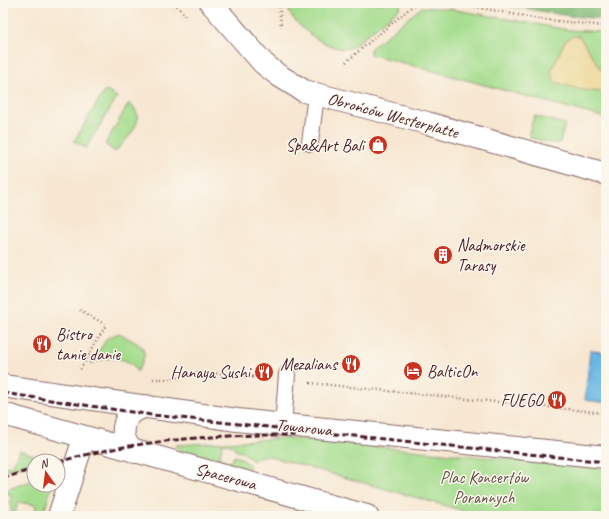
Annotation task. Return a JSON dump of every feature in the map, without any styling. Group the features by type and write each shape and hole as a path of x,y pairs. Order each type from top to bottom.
{"street":[{"name":"Obrońców Westerplatte","path":"211,3 264,63 292,85 316,95 427,123 606,174"},
{"name":"Towarowa","path":"3,386 283,426 606,457"},
{"path":"135,452 125,440 123,427 131,412 146,406"},
{"path":"3,414 84,438 60,516"},
{"name":"Spacerowa","path":"84,438 367,516"}],"lane":[{"path":"310,143 316,95"},
{"path":"283,426 287,374"}],"path":[{"path":"279,3 281,27"},
{"path":"346,62 416,3"},
{"path":"455,3 539,19 606,26"},
{"path":"80,310 106,325 80,370"}],"green space":[{"path":"290,3 401,3 400,8 351,48 343,49 325,43 300,26 289,12"},
{"path":"491,3 606,3 606,19 570,16"},
{"path":"422,7 451,9 569,30 606,32 606,118 370,54 370,49"},
{"path":"105,90 117,97 86,148 74,141"},
{"path":"129,103 135,109 137,123 130,135 115,152 105,144"},
{"path":"534,116 565,124 560,142 556,144 531,138 529,133"},
{"path":"119,333 138,344 144,352 142,363 137,372 134,366 123,360 103,359 91,364 107,338"},
{"name":"Plac Koncertów Porannych","path":"288,438 606,469 606,516 482,516 268,456 260,456 253,461 244,453 235,450 235,447 223,443 219,458 231,462 234,456 241,458 250,466 248,470 179,450 176,445"},
{"path":"19,450 28,453 26,453 26,464 3,471 3,467 13,465"},
{"path":"26,483 26,493 50,493 43,516 35,516 36,505 18,502 15,515 11,514 11,494 3,494 3,491"}],"sand":[{"path":"573,36 579,36 606,77 606,92 582,90 555,82 551,72 565,41"}],"water":[{"path":"590,350 606,353 606,403 585,400"}],"railway":[{"path":"3,393 152,415 606,462"},
{"path":"66,460 117,448 176,440 207,437 297,435"},
{"path":"3,478 26,471"}],"place":[{"name":"Spa&Art Bali","path":"378,145"},
{"name":"Nadmorskie Tarasy","path":"443,255"},
{"name":"Bistro tanie danie","path":"42,344"},
{"name":"Mezalians","path":"351,364"},
{"name":"BalticOn","path":"413,371"},
{"name":"Hanaya Sushi","path":"264,372"},
{"name":"FUEGO","path":"557,400"}]}
